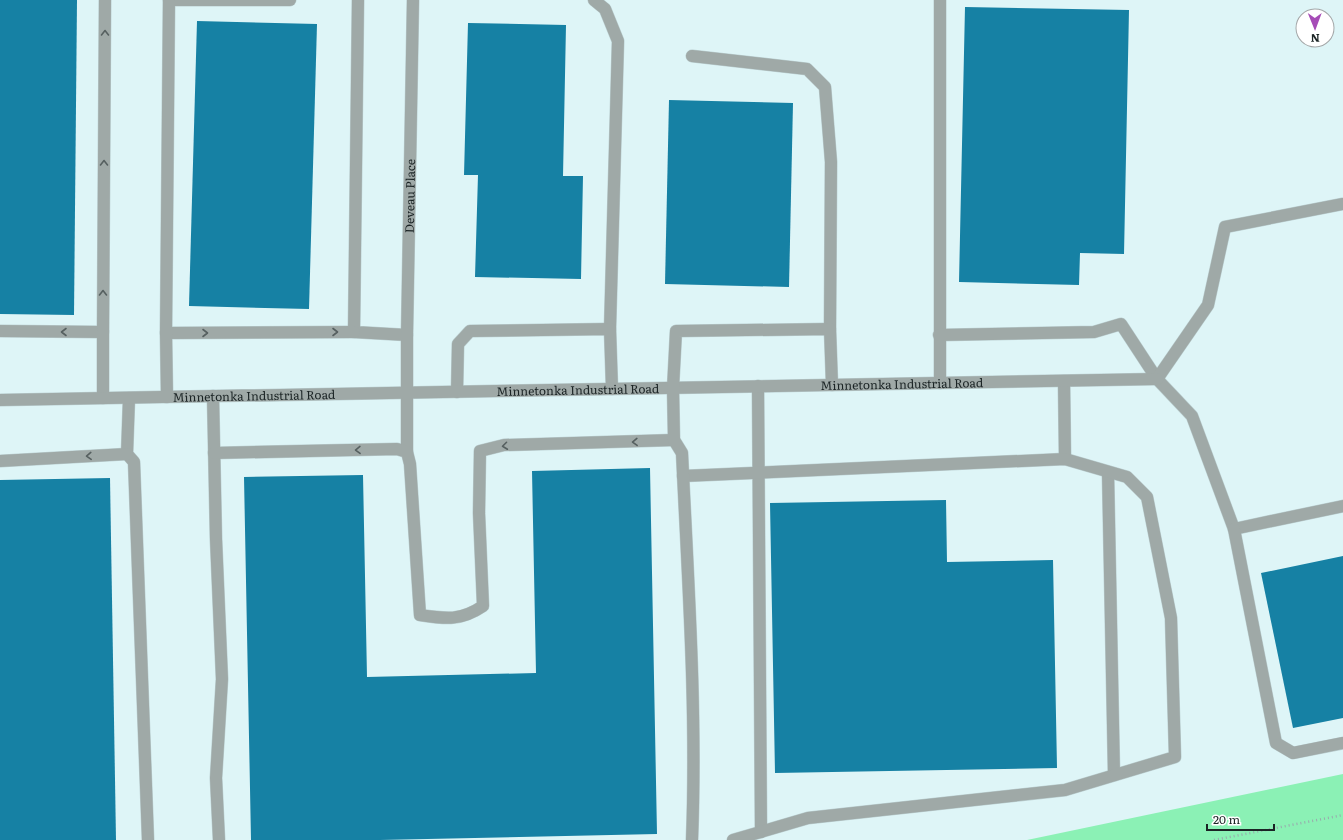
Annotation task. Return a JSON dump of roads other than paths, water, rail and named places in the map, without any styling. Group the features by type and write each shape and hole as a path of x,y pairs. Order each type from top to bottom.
{"street":[{"path":"103,398 102,332 105,0"},
{"path":"167,397 166,333 169,0 290,0"},
{"path":"354,332 358,0"},
{"name":"Deveau Place","path":"413,0 406,392 402,450 410,464 420,615 446,619 472,614 484,606 479,513 480,451 504,445 674,440"},
{"path":"594,0 605,9 618,41 610,329 612,389"},
{"path":"940,0 940,383"},
{"path":"692,56 807,69 825,87 831,162 830,329 832,385"},
{"path":"1156,379 1208,305 1226,227 1343,204"},
{"path":"939,335 1094,332 1121,324 1156,379 1192,416 1234,530 1276,743 1294,753 1343,743"},
{"path":"457,392 458,344 470,331 610,329"},
{"path":"692,840 694,786 689,584 682,452 674,440 673,388 676,331 830,329"},
{"path":"0,331 102,332"},
{"path":"166,333 354,332 407,335"},
{"name":"Minnetonka Industrial Road","path":"0,400 1156,379"},
{"path":"1064,381 1065,459"},
{"path":"758,386 761,832"},
{"path":"213,396 216,539 222,678 216,778 219,840"},
{"path":"129,398 127,454 134,462 148,840"},
{"path":"214,453 402,450"},
{"path":"0,461 127,454"},
{"path":"683,476 1065,459 1128,477 1147,497 1171,618 1175,757 1065,790 808,818 733,840"},
{"path":"1108,472 1114,775"},
{"path":"1234,530 1343,506"}]}
